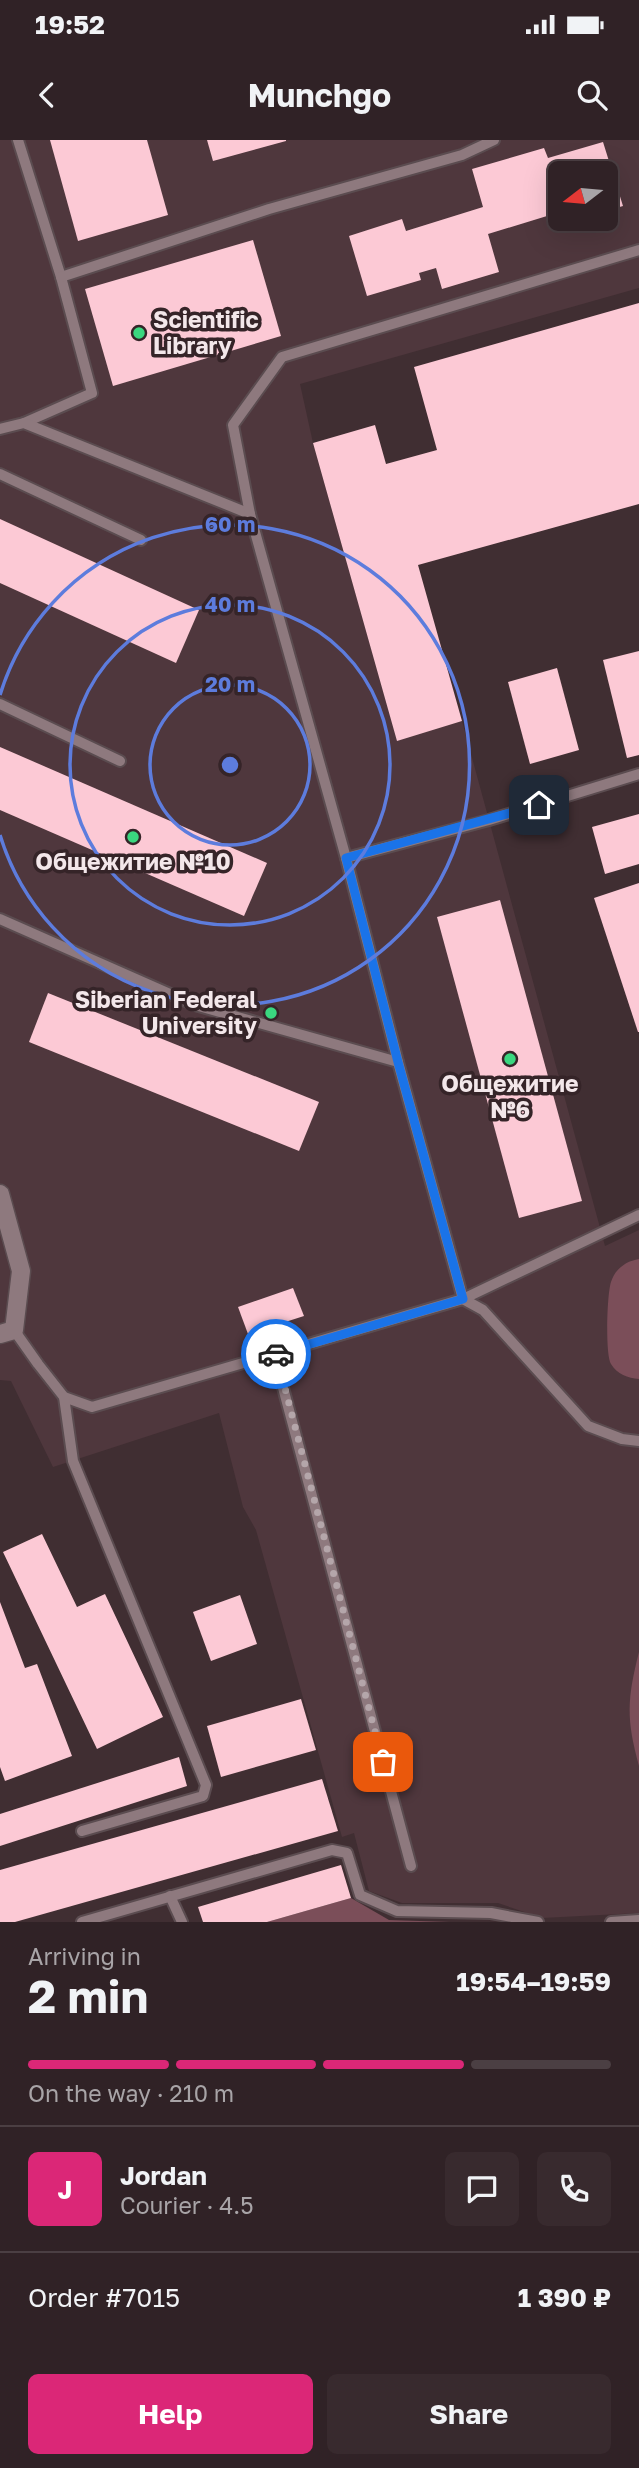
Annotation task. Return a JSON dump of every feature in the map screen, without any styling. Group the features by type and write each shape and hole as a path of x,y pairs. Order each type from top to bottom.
{"street":[{"path":"0,1194 21,1271 7,1332"}],"lane":[{"path":"0,429 24,423 92,393 61,277 18,140"},
{"path":"61,277 268,209 462,155 494,140"},
{"path":"639,250 282,357 233,425 250,514 346,858 463,1299 483,1310 588,1426 622,1440 639,1441"},
{"path":"24,423 250,514"},
{"path":"0,474 141,540"},
{"path":"0,704 120,761"},
{"path":"346,858 489,820 639,774"},
{"path":"0,919 195,1004 398,1062"},
{"path":"7,1332 64,1397 92,1407 463,1299 639,1215"},
{"path":"274,1354 411,1866"},
{"path":"64,1397 73,1461 206,1784 203,1796 82,1831"},
{"path":"82,1922 332,1850 347,1853 360,1895 397,1911 491,1913 538,1922"},
{"path":"170,1896 182,1922"},
{"path":"611,1922 639,1920"}],"shaded area":[{"name":"Siberian Federal University","path":"0,140 639,140 639,288 300,384 313,443 397,740 462,721 605,1246 639,1230 639,1913 542,1918 498,1903 402,1903 369,1891 354,1833 342,1837 256,1530 243,1507 219,1413 53,1467 11,1381 0,1380"},
{"path":"639,1259 639,1379 623,1375 611,1364 607,1324 613,1277 622,1266"},
{"path":"639,1652 639,1766 630,1722 630,1696"},
{"path":"351,1898 389,1920 450,1922 267,1922"}],"building":[{"path":"50,140 147,140 168,215 78,241"},
{"path":"207,140 286,140 286,141 213,161"},
{"path":"603,142 609,161 548,161 548,216 488,234 499,272 442,289 436,268 419,273 421,280 367,296 349,236 402,219 406,231 483,207 472,169 544,148 548,158"},
{"path":"618,190 623,206 618,207"},
{"path":"253,240 281,336 113,386 85,289"},
{"path":"639,303 639,504 418,565 462,721 397,741 313,443 375,425 386,464 437,450 414,367"},
{"path":"0,519 199,610 176,663 0,583"},
{"path":"639,651 639,755 627,758 603,660"},
{"path":"557,668 579,750 530,764 508,682"},
{"name":"Общежитие №10","path":"0,747 267,863 244,916 0,810"},
{"path":"639,814 639,864 605,874 592,827"},
{"path":"639,883 639,1032 638,1032 594,898"},
{"name":"Общежитие №6","path":"500,900 582,1201 519,1218 437,917"},
{"path":"48,993 319,1102 299,1151 29,1042"},
{"path":"293,1288 304,1316 248,1334 238,1307"},
{"path":"42,1534 77,1607 105,1594 163,1717 97,1749 3,1552"},
{"path":"240,1595 257,1644 211,1661 193,1612"},
{"path":"0,1602 25,1668 37,1664 72,1756 5,1781 0,1767"},
{"path":"301,1699 316,1750 221,1777 207,1726"},
{"path":"179,1757 187,1786 0,1846 0,1814"},
{"path":"322,1779 338,1831 15,1922 0,1922 0,1870"},
{"path":"341,1865 351,1898 267,1922 203,1922 198,1907"}],"way so far":[{"path":"276,1354 383,1762"}],"place":[{"name":"Scientific Library","path":"139,333"},
{"name":"Общежитие №10","path":"133,837"},
{"name":"Siberian Federal University","path":"271,1013"},
{"name":"Общежитие №6","path":"510,1059"}],"route":[{"path":"276,1354 463,1299 346,858 539,805"}]}
